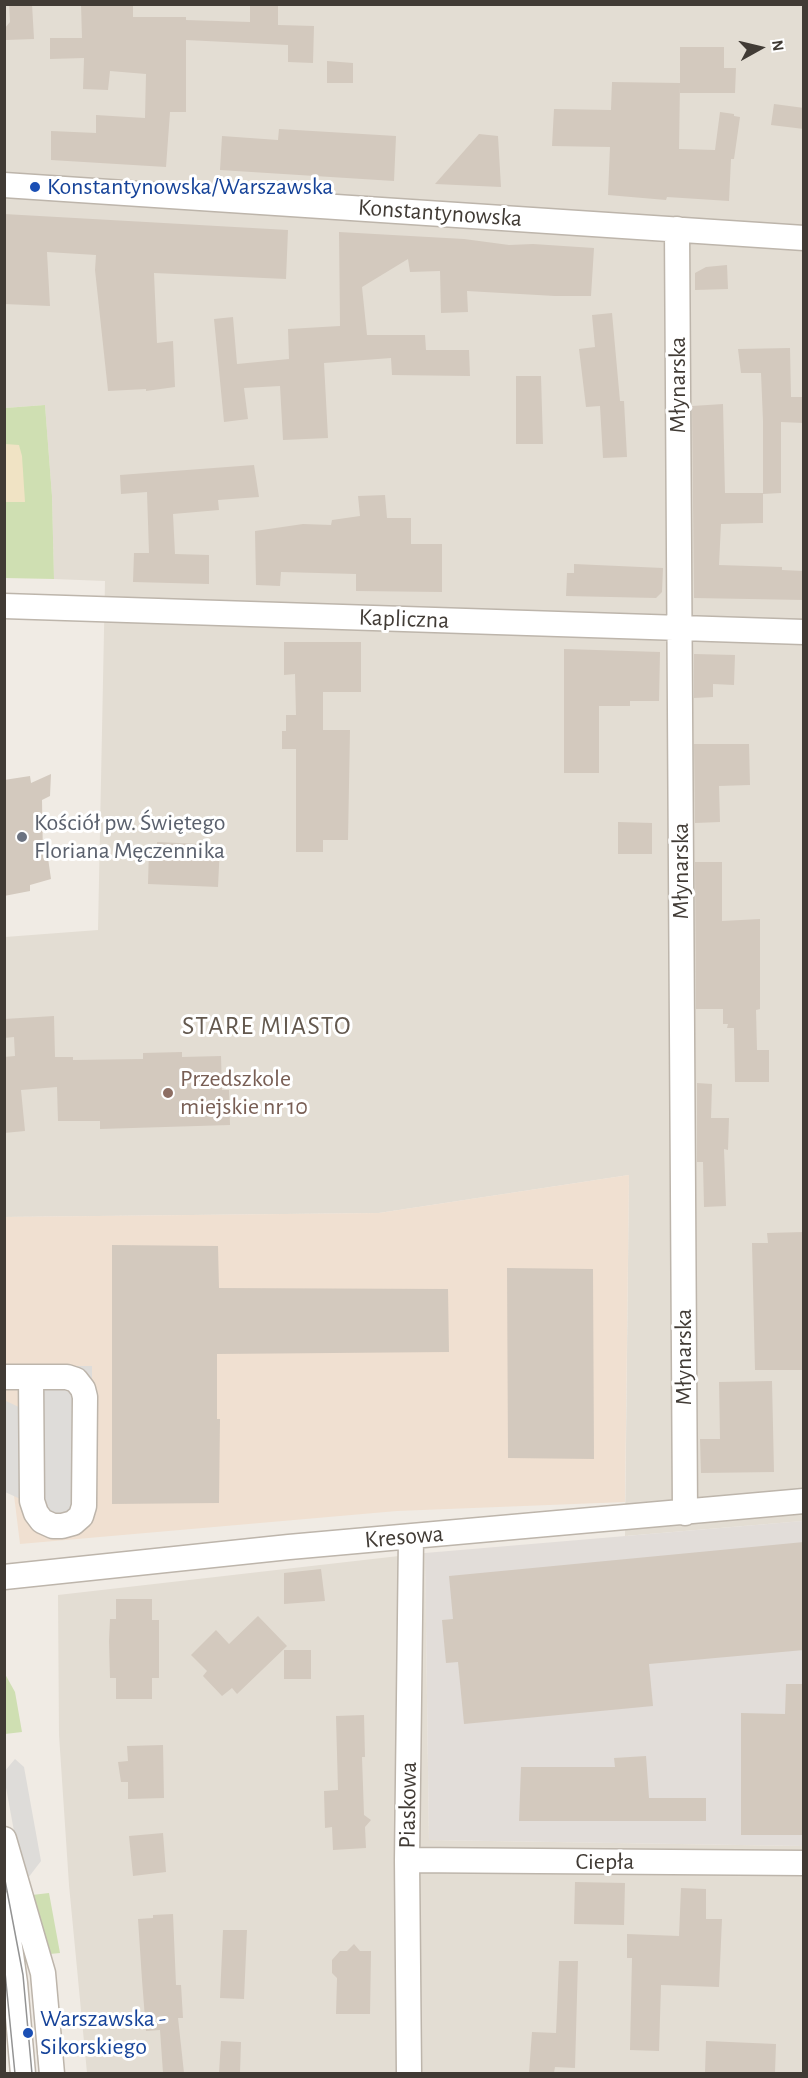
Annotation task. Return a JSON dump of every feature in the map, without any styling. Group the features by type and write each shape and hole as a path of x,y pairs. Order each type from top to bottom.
{"street":[{"name":"Konstantynowska","path":"4,185 804,238"},
{"name":"Młynarska","path":"677,229 685,1513"},
{"name":"Kapliczna","path":"4,606 804,632"},
{"path":"4,1377 31,1377 67,1377 76,1380 83,1389 85,1397 84,1506 81,1516 62,1526 53,1526 42,1521 32,1501 31,1377"},
{"name":"Kresowa","path":"4,1577 411,1537 804,1502"},
{"name":"Piaskowa","path":"410,2073 407,1860 411,1537"},
{"path":"4,1839 43,1973 52,2073"},
{"name":"Ciepła","path":"407,1860 804,1863"},
{"path":"4,1904 15,1983 23,2073"}],"shaded area":[{"path":"5,5 803,5 803,1521 625,1536 629,1175 379,1213 5,1217 5,937 98,930 105,581 54,579 52,496 45,405 5,408"},
{"path":"629,1175 625,1502 397,1511 20,1544 4,1414 4,1217 379,1213"},
{"path":"21,1366 92,1366 92,1497 80,1526 5,1492 4,1405 6,1401 21,1408"},
{"path":"803,1521 803,1846 429,1840 425,1553"},
{"path":"425,1553 429,1840 803,1846 803,2073 87,2073 69,1885 59,1735 58,1595"},
{"path":"15,1759 24,1767 41,1861 25,1882 4,1772"}],"green space":[{"path":"45,405 52,496 54,579 5,578 5,408"},
{"path":"5,1674 15,1692 22,1732 5,1734"},
{"path":"49,1893 60,1953 50,1954 46,1951 32,1895"}],"sand":[{"path":"5,444 19,445 22,456 25,502 5,502"}],"building":[{"path":"9,4 32,4 34,39 6,40 5,28 10,22"},
{"path":"81,4 133,4 133,17 186,17 186,20 250,22 250,4 278,4 278,25 314,26 313,63 288,62 288,45 186,40 186,112 170,112 166,167 51,160 51,131 96,133 96,115 145,118 146,74 110,71 108,90 83,89 84,58 50,59 50,38 82,38"},
{"path":"680,47 724,47 724,68 736,68 735,93 680,93"},
{"path":"327,61 353,63 353,83 327,83"},
{"path":"612,82 680,83 679,149 715,150 720,112 740,117 734,159 731,159 729,201 667,197 666,200 608,195 610,147 552,146 554,109 611,110"},
{"path":"774,104 804,108 804,129 771,125"},
{"path":"279,129 396,136 394,181 220,170 222,136 278,140"},
{"path":"479,134 498,136 501,187 435,184"},
{"path":"4,214 288,230 286,279 154,273 157,343 173,341 175,387 146,391 146,389 108,391 95,270 96,255 47,252 50,306 4,304"},
{"path":"339,232 464,239 509,245 533,244 594,248 591,296 467,291 468,312 441,313 440,271 410,272 408,259 362,287 367,335 425,335 426,350 469,350 470,376 392,375 391,358 324,363 328,438 283,440 280,386 244,388 248,419 224,422 214,319 233,317 237,364 289,359 288,329 340,326"},
{"path":"727,265 728,289 695,290 695,273 706,267"},
{"path":"612,313 620,401 624,401 627,457 603,458 600,406 586,407 579,349 595,347 592,315"},
{"path":"790,348 791,397 804,397 804,423 781,422 781,493 763,494 761,373 741,373 738,349"},
{"path":"516,376 541,376 543,444 516,444"},
{"path":"723,404 725,493 763,493 763,523 721,524 719,565 782,567 782,570 804,571 804,600 694,598 692,406"},
{"path":"254,465 259,497 218,500 219,510 173,514 175,554 209,555 209,584 133,582 134,553 149,553 147,492 121,494 120,475"},
{"path":"385,495 387,518 411,518 411,544 442,544 442,592 356,591 356,574 281,572 280,586 256,585 255,531 303,524 331,525 332,520 360,516 358,496"},
{"path":"574,564 663,568 662,592 656,598 566,596 567,573 574,573"},
{"path":"284,642 361,642 361,692 323,692 323,730 350,730 348,840 323,840 323,852 296,852 296,749 282,749 282,731 286,731 286,715 296,715 295,674 284,675"},
{"path":"564,649 660,652 659,701 630,701 630,706 599,706 599,773 564,773"},
{"path":"694,654 735,655 734,685 713,684 713,697 694,698"},
{"path":"694,744 749,744 750,785 719,786 720,822 695,823"},
{"name":"Kościół pw. Świętego Floriana Męczennika","path":"51,774 50,796 42,800 43,858 48,858 51,879 30,885 30,891 4,896 4,780 30,776 31,783"},
{"path":"618,822 652,823 652,854 618,854"},
{"path":"157,842 220,845 218,887 148,884 149,849 157,850"},
{"path":"695,862 722,862 722,921 760,919 760,1009 756,1010 757,1050 769,1050 769,1082 735,1082 734,1028 727,1028 728,1024 723,1024 723,1009 696,1009"},
{"path":"54,1016 55,1057 73,1057 73,1060 143,1059 143,1053 182,1052 182,1057 221,1056 222,1090 229,1090 230,1125 100,1129 100,1121 58,1121 57,1087 21,1090 25,1131 4,1133 4,1057 15,1056 14,1037 4,1038 4,1019"},
{"path":"697,1083 712,1084 711,1118 729,1118 728,1150 724,1149 726,1206 704,1207 703,1162 697,1162"},
{"path":"804,1232 804,1370 755,1370 752,1243 768,1243 767,1233"},
{"path":"112,1245 218,1246 219,1288 448,1289 449,1352 217,1354 217,1419 220,1419 219,1503 112,1504"},
{"path":"507,1268 593,1269 594,1459 508,1458"},
{"path":"772,1381 774,1472 701,1473 700,1439 720,1439 719,1382"},
{"path":"804,1542 804,1650 649,1664 653,1706 464,1724 458,1662 446,1663 442,1620 453,1619 449,1576"},
{"path":"321,1569 325,1601 284,1604 284,1573"},
{"path":"116,1599 152,1599 152,1620 159,1620 159,1678 152,1678 152,1699 116,1699 116,1678 110,1678 109,1641 110,1619 116,1619"},
{"path":"258,1616 287,1646 237,1694 232,1688 222,1696 203,1676 207,1671 191,1655 216,1630 229,1644"},
{"path":"284,1650 311,1650 311,1679 284,1679"},
{"path":"786,1684 804,1684 804,1835 741,1835 741,1713 785,1714"},
{"path":"364,1715 365,1757 362,1757 364,1815 371,1820 365,1827 366,1848 333,1850 332,1827 325,1828 324,1791 338,1790 336,1716"},
{"path":"163,1745 164,1798 128,1799 128,1782 121,1782 118,1762 128,1761 127,1746"},
{"path":"646,1756 649,1798 706,1798 706,1821 519,1821 521,1767 615,1767 614,1758"},
{"path":"163,1833 166,1872 133,1876 129,1836"},
{"path":"575,1882 625,1883 624,1925 574,1924"},
{"path":"681,1888 706,1889 706,1919 722,1919 719,1987 661,1985 659,2051 630,2050 632,1958 627,1958 627,1934 679,1936"},
{"path":"173,1914 176,1985 181,1985 183,2018 178,2018 184,2073 163,2073 160,2030 146,2031 142,1980 138,1919 153,1918 153,1915"},
{"path":"223,1930 247,1930 244,1999 220,1998"},
{"path":"354,1944 360,1951 371,1951 370,2014 336,2014 337,1978 332,1973 332,1960 340,1951 347,1951"},
{"path":"559,1961 578,1961 575,2068 555,2067 554,2073 529,2073 532,2032 556,2033"},
{"path":"221,2041 241,2042 240,2073 219,2073"},
{"path":"706,2041 776,2044 775,2073 705,2073"}],"tram line":[{"path":"4,1875 23,1975 32,2074"},
{"path":"4,1962 15,2074"}],"place":[{"name":"Konstantynowska/Warszawska","path":"35,187"},
{"name":"Kościół pw. Świętego Floriana Męczennika","path":"22,837"},
{"name":"Przedszkole miejskie nr 10","path":"168,1093"},
{"name":"Warszawska - Sikorskiego","path":"28,2033"}],"district":[{"name":"STARE MIASTO","path":"267,1026"}]}
